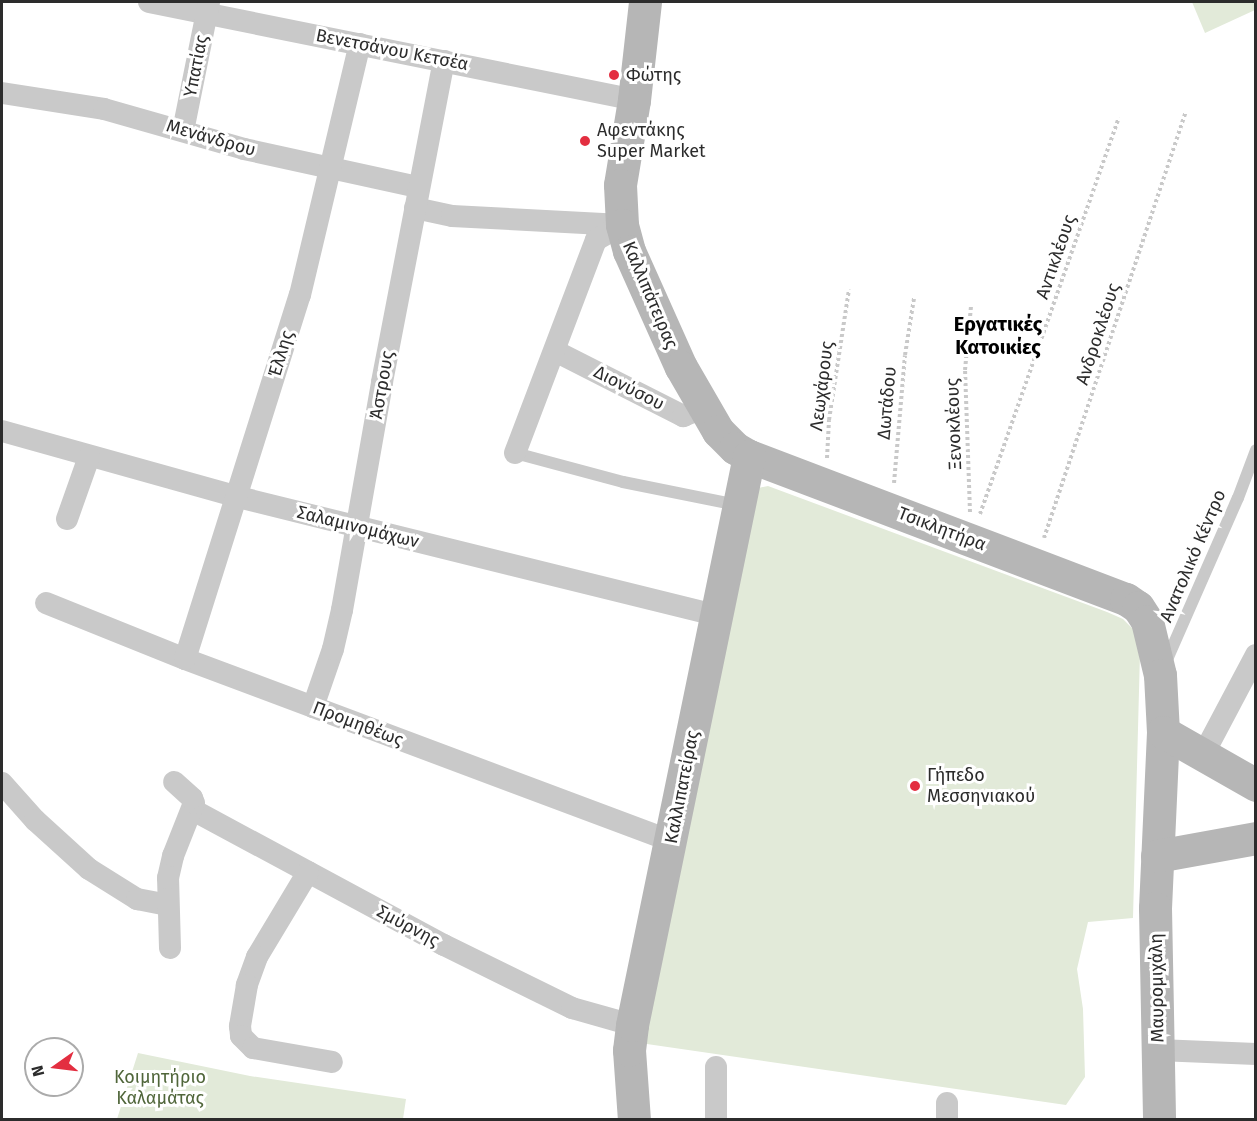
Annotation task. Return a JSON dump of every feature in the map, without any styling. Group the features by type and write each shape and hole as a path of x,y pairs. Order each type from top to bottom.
{"street":[{"name":"Βενετσάνου Κετσέα","path":"149,2 208,7 360,44 634,100"},
{"name":"Καλλιπάτειρας","path":"645,2 634,100 620,185 622,225 643,284 703,408 727,441 749,456"},
{"name":"Υπατίας","path":"183,130 208,7"},
{"name":"Έλλης","path":"185,659 300,295 360,44"},
{"name":"Άστρους","path":"313,707 333,649 444,61"},
{"name":"Μενάνδρου","path":"2,93 104,109 244,149 330,168 417,197 452,216 622,225"},
{"path":"515,453 596,240 622,225"},
{"name":"Διονύσου","path":"555,351 683,416 703,408"},
{"name":"Σαλαμινομάχων","path":"2,431 238,497 716,615"},
{"name":"Τσικλητήρα","path":"749,456 1134,604"},
{"name":"Καλλιπατείρας","path":"634,1119 629,1050 632,1025 749,456"},
{"path":"67,519 89,457"},
{"name":"Προμηθέως","path":"46,603 185,659 671,841"},
{"name":"Μαυρομιχάλη","path":"1134,604 1149,625 1160,675 1163,732 1157,856 1159,1119"},
{"path":"1203,755 1256,656"},
{"path":"1163,732 1256,785"},
{"path":"170,948 167,905 171,863 193,810 192,798 174,782"},
{"path":"2,783 41,826 89,868 137,899 167,905"},
{"name":"Σμύρνης","path":"193,810 444,945 572,1008 632,1025"},
{"path":"1157,856 1256,838"},
{"path":"308,872 257,957 247,985 240,1026 241,1036 253,1048 332,1062"},
{"path":"1158,1050 1256,1054"},
{"path":"716,1067 716,1119"}],"lane":[{"name":"Ανατολικό Κέντρο","path":"1160,675 1238,498 1256,450"},
{"path":"515,453 622,482 739,506"}],"path":[{"name":"Ανδροκλέους","path":"1036,565 1186,112"},
{"name":"Αντικλέους","path":"971,540 1119,118"},
{"name":"Λεωχάρους","path":"826,486 829,420 849,290"},
{"name":"Δωτάδου","path":"892,511 905,355 914,298"},
{"name":"Ξενοκλέους","path":"971,306 965,370 971,540"}],"green space":[{"path":"1192,2 1255,2 1255,10 1205,33"},
{"name":"Γήπεδο Μεσσηνιακού","path":"768,486 1107,612 1123,619 1134,630 1140,653 1133,918 1088,922 1077,969 1083,1009 1085,1077 1066,1105 640,1043 758,488"},
{"name":"Κοιμητήριο Καλαμάτας","path":"138,1053 250,1076 406,1099 403,1119 117,1119"}],"place":[{"name":"Φώτης","path":"614,75"},
{"name":"Αφεντάκης Super Market","path":"585,141"},
{"name":"Γήπεδο Μεσσηνιακού","path":"915,786"}],"district":[{"name":"Εργατικές Κατοικίες","path":"998,336"}]}
